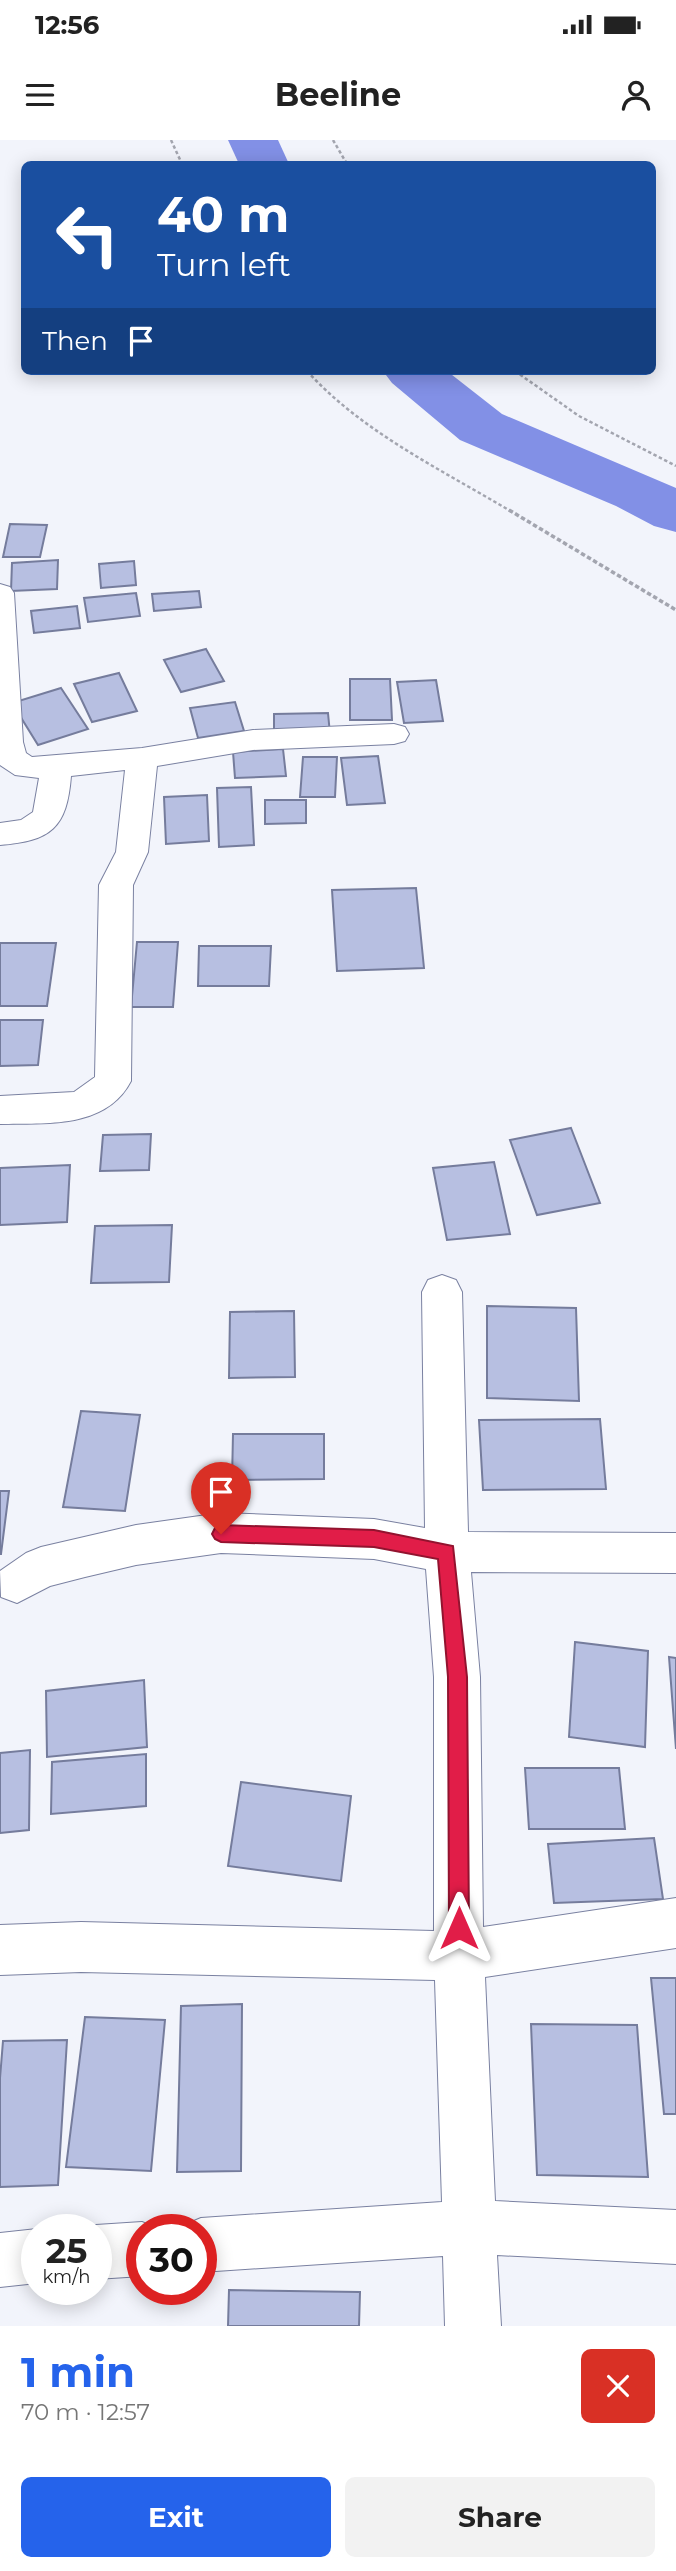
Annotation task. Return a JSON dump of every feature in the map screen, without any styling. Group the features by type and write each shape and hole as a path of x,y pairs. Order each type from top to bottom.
{"street":[{"path":"0,593 8,742 11,758 26,768 142,758 253,740 394,734"},
{"path":"0,1110 80,1106 93,1101 113,1081 116,885 132,852 142,758"},
{"path":"0,834 32,831 42,822 50,807 56,767"},
{"path":"442,1292 447,1552 457,1677 459,1956 473,2326"},
{"path":"17,1582 41,1568 136,1545 221,1534 374,1538 447,1552 676,1553"},
{"path":"0,1951 81,1947 459,1956 676,1923"},
{"path":"217,2244 468,2227 676,2237"},
{"path":"0,2260 21,2258"}],"path":[{"path":"171,140 182,161"},
{"path":"333,140 345,161"},
{"path":"311,375 324,390 387,437 676,610"},
{"path":"521,375 579,416 676,466"}],"building":[{"path":"10,524 47,525 40,557 3,557"},
{"path":"58,560 57,589 11,591 12,563"},
{"path":"134,561 136,585 101,588 99,564"},
{"path":"199,591 201,607 154,611 152,594"},
{"path":"136,593 140,616 88,622 84,598"},
{"path":"77,606 80,628 34,633 31,611"},
{"path":"206,649 224,681 181,692 164,660"},
{"path":"119,673 137,711 92,722 74,684"},
{"path":"350,679 390,679 392,720 350,720"},
{"path":"436,680 443,721 404,723 397,682"},
{"path":"61,688 88,729 38,745 12,703"},
{"path":"235,702 244,731 198,738 190,708"},
{"path":"328,713 330,734 274,736 274,714"},
{"path":"283,749 286,776 235,778 233,752"},
{"path":"378,756 385,803 347,805 341,758"},
{"path":"303,757 337,757 335,797 300,797"},
{"path":"251,787 254,845 219,847 217,788"},
{"path":"207,795 209,841 166,844 164,797"},
{"path":"265,800 306,800 306,823 265,824"},
{"path":"416,888 424,968 337,971 332,890"},
{"path":"137,942 178,942 173,1007 131,1007"},
{"path":"0,943 56,943 47,1006 0,1006"},
{"path":"199,946 271,946 269,986 198,986"},
{"path":"0,1020 43,1020 38,1065 0,1066"},
{"path":"571,1128 600,1203 537,1215 510,1140"},
{"path":"151,1134 149,1170 100,1171 103,1135"},
{"path":"494,1162 510,1234 447,1240 433,1168"},
{"path":"70,1165 67,1222 0,1225 0,1168"},
{"path":"172,1225 169,1282 91,1283 95,1226"},
{"path":"487,1306 576,1308 579,1401 487,1398"},
{"path":"294,1311 295,1377 229,1378 230,1312"},
{"path":"81,1411 140,1415 125,1511 63,1507"},
{"path":"600,1419 606,1489 483,1490 479,1420"},
{"path":"233,1434 324,1434 324,1479 232,1480"},
{"path":"0,1491 9,1491 1,1554 0,1554"},
{"path":"575,1642 648,1651 645,1747 569,1737"},
{"path":"669,1657 676,1658 676,1749"},
{"path":"144,1680 147,1747 47,1757 46,1691"},
{"path":"30,1750 29,1830 0,1833 0,1753"},
{"path":"146,1754 146,1806 51,1814 52,1762"},
{"path":"525,1768 619,1768 625,1829 529,1829"},
{"path":"241,1782 351,1796 341,1881 228,1866"},
{"path":"654,1838 663,1899 554,1903 548,1844"},
{"path":"651,1978 676,1978 676,2114 664,2114"},
{"path":"242,2004 241,2171 177,2172 181,2006"},
{"path":"85,2017 165,2020 151,2171 66,2167"},
{"path":"531,2024 637,2025 648,2177 537,2175"},
{"path":"67,2040 58,2185 0,2187 0,2078 3,2041"},
{"path":"229,2290 360,2292 359,2326 228,2326"}],"waterway":[{"path":"253,140 263,161"},
{"path":"417,375 481,427 638,493 676,513"}],"route":[{"path":"221,1534 374,1538 447,1552 457,1677 459,1928"}]}
